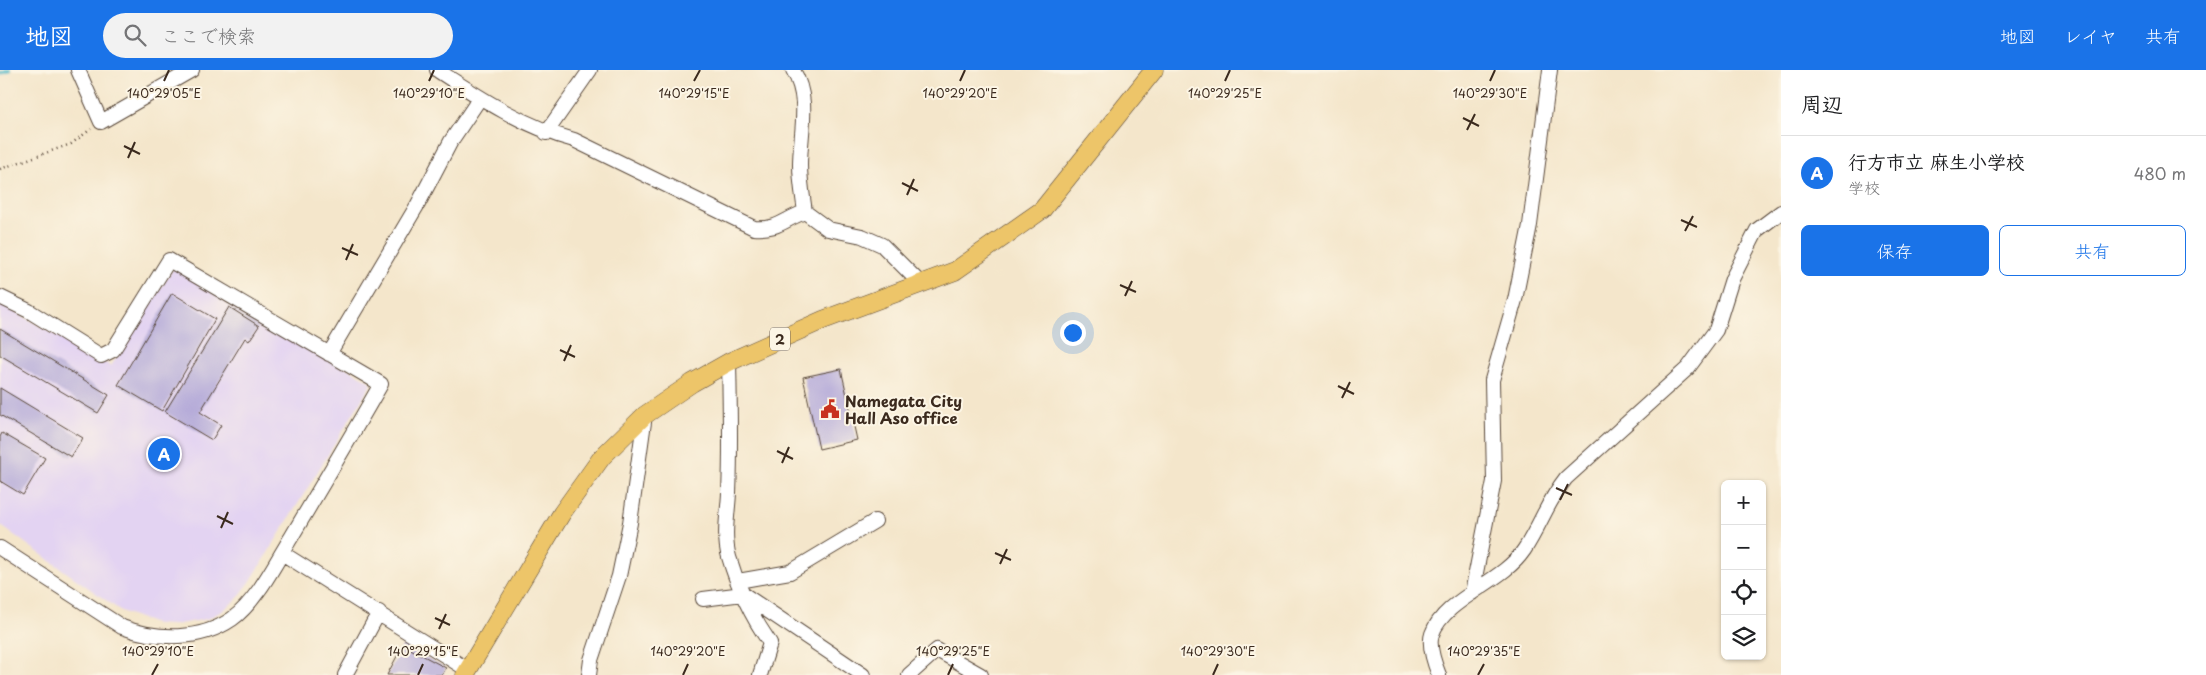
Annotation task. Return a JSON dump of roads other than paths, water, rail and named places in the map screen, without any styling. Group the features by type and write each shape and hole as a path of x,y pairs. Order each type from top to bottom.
{"main road":[{"name":"2","path":"467,673 562,513 602,457 645,415 729,362 823,320 955,271 1042,210 1154,70"}],"street":[{"path":"78,70 100,122 192,70"},
{"path":"437,70 480,98 546,133 574,140 754,228 767,229 779,226 795,215 805,212"},
{"path":"546,133 590,70"},
{"path":"793,70 800,83 805,111 800,166 805,212 828,229 862,236 882,245 921,284"},
{"path":"1472,593 1494,481 1492,380 1515,300 1530,225 1550,70"},
{"path":"329,354 418,204 451,141 480,98"},
{"path":"1439,675 1433,662 1432,635 1444,616 1472,593 1509,568 1524,551 1552,496 1566,478 1688,368 1716,330 1732,279 1758,230 1781,212"},
{"path":"0,297 29,311 101,356 113,350 169,260 381,384 261,586 233,618 221,625 203,632 179,637 141,634 122,627 1,549"},
{"path":"729,362 729,494 725,524 729,556 738,581 751,615 770,643 760,675"},
{"path":"589,675 591,660 619,576 630,523 645,415"},
{"path":"738,581 790,572 875,521"},
{"path":"282,553 379,612 467,673"},
{"path":"703,598 743,594 863,675"},
{"path":"345,675 379,612"},
{"path":"909,675 937,650 981,675"}],"waterway":[{"path":"0,74 9,70"}],"place":[{"name":"Namegata City Hall Aso office","path":"830,409"},
{"name":"行方市立 麻生小学校","path":"164,454"}]}
